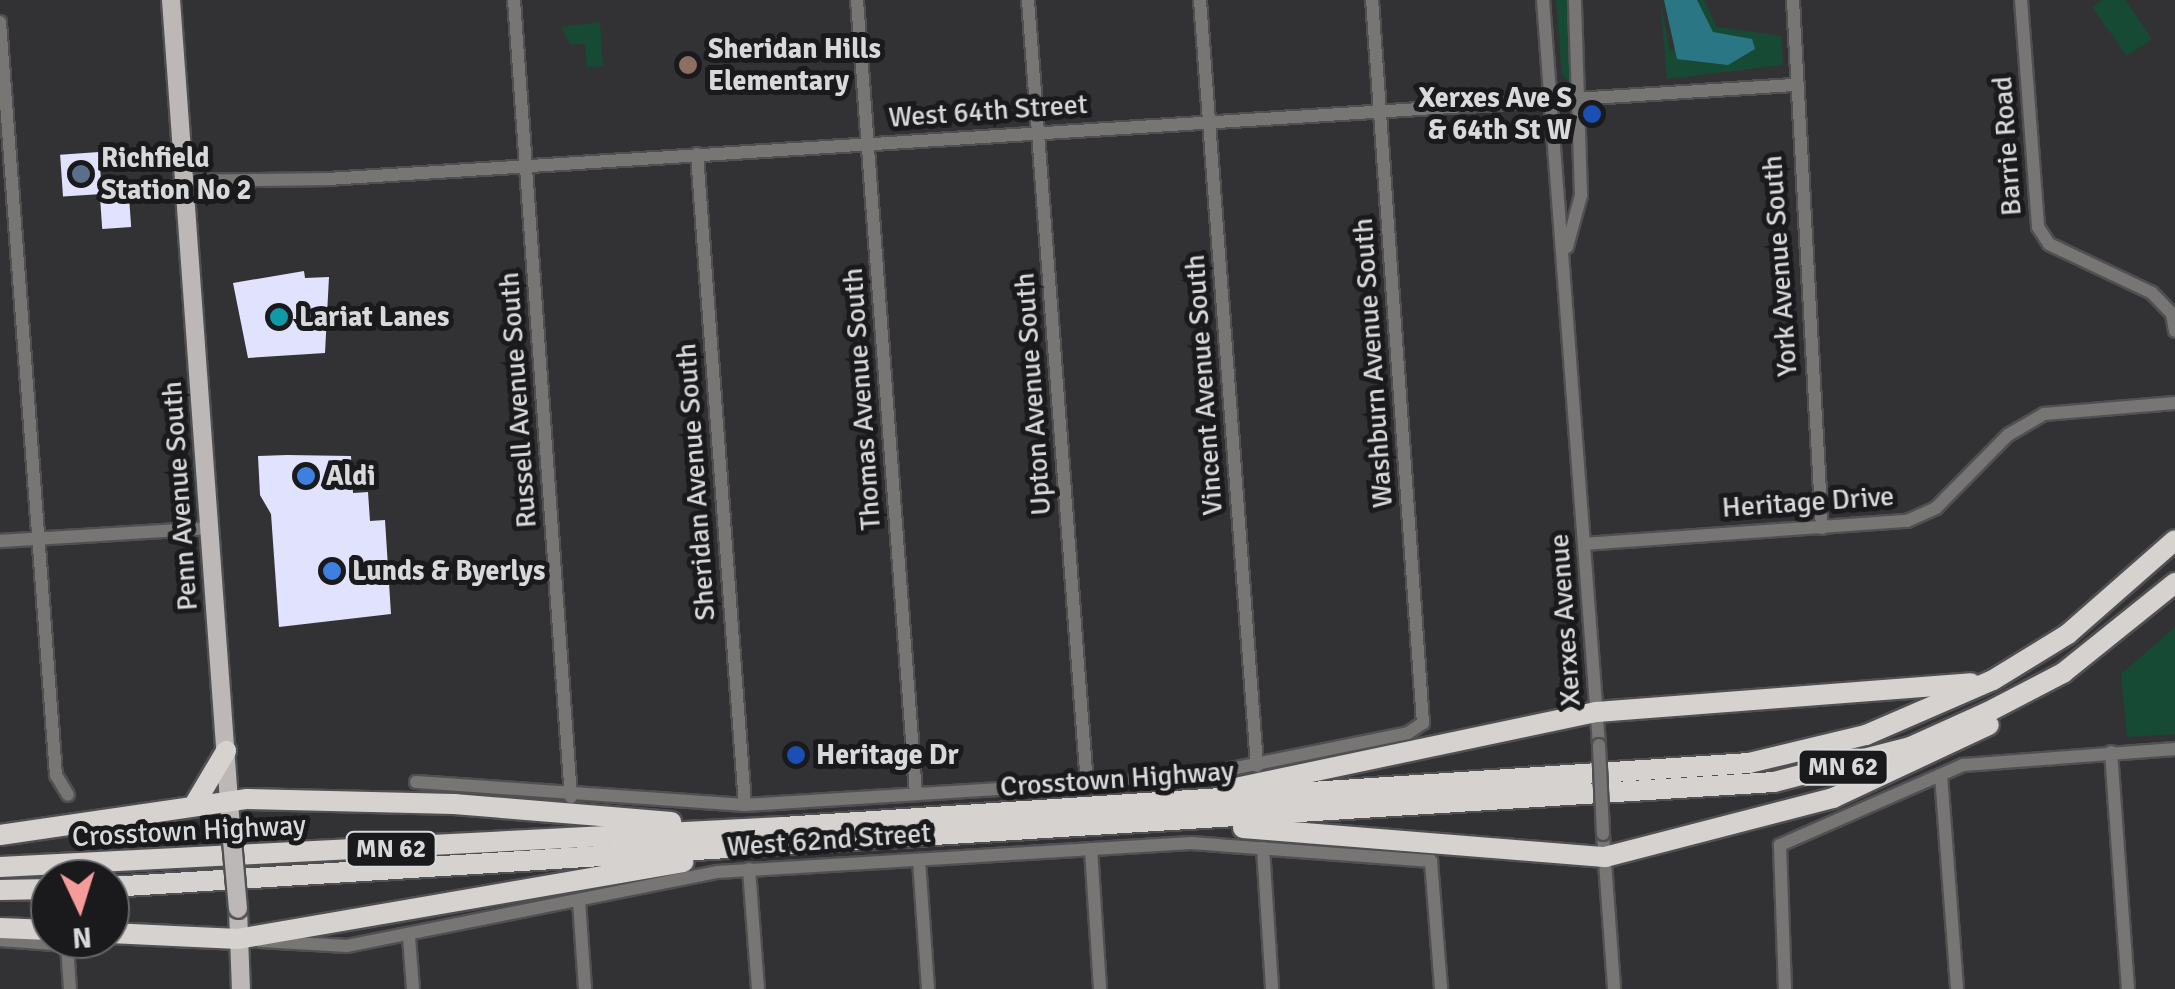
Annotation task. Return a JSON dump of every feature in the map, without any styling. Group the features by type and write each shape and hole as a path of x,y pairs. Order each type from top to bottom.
{"highway":[{"name":"Crosstown Highway","path":"1137,814 1748,763 1866,735 1993,680 2068,634 2175,540"},
{"name":"Crosstown Highway","path":"130,885 786,836 1774,782 1910,747 2063,673 2175,583"},
{"path":"1137,814 1605,857 1833,798 1996,722 2063,673"},
{"path":"1137,814 1597,712 1914,693 1993,680"},
{"path":"194,804 226,751"},
{"path":"0,835 194,804 230,802 454,804 786,836"},
{"path":"130,934 238,939 786,836"},
{"name":"Crosstown Highway","path":"0,867 786,836"},
{"path":"0,890 30,889"},
{"path":"0,928 30,929"}],"main road":[{"name":"Penn Avenue South","path":"171,0 241,989"}],"street":[{"name":"Russell Avenue South","path":"514,0 572,797"},
{"name":"Thomas Avenue South","path":"858,0 916,794"},
{"name":"Upton Avenue South","path":"1028,0 1087,784"},
{"name":"Vincent Avenue South","path":"1200,0 1257,766"},
{"name":"Washburn Avenue South","path":"1372,0 1422,723"},
{"name":"Xerxes Avenue","path":"1543,0 1556,212 1568,247 1614,989"},
{"name":"Xerxes Avenue","path":"1568,247 1579,215 1582,98 1574,0"},
{"name":"York Avenue South","path":"1793,0 1822,528"},
{"name":"Barrie Road","path":"2021,0 2038,227 2049,244 2152,294 2172,314 2175,331"},
{"path":"0,22 7,197 56,775 68,796"},
{"name":"West 64th Street","path":"184,181 526,166 1795,85"},
{"name":"Sheridan Avenue South","path":"696,154 746,806"},
{"name":"Heritage Drive","path":"1584,544 1822,528 1922,516 2008,435 2044,414 2175,404"},
{"path":"0,541 210,528"},
{"name":"West 62nd Street","path":"416,782 572,797 746,806 1087,784 1257,766 1408,733 1422,723"},
{"path":"1784,989 1775,854 1790,838 1941,775 1991,760 2175,749"},
{"path":"2110,752 2128,989"},
{"path":"1941,775 1957,989"},
{"path":"1263,848 1272,989"},
{"name":"West 62nd Street","path":"238,939 328,949 749,869 1090,849 1263,848 1431,861 1441,989"},
{"path":"1090,849 1100,989"},
{"path":"919,860 928,989"},
{"path":"749,869 758,989"},
{"path":"579,901 585,989"},
{"path":"408,936 412,989"},
{"path":"0,940 67,944 70,989"}],"green space":[{"path":"1556,0 1569,0 1571,83 1562,75"},
{"path":"1660,0 1670,50 1751,39 1713,33 1698,14 1697,0 1704,0 1717,27 1781,36 1783,65 1667,79"},
{"path":"2102,0 2125,0 2152,39 2127,56 2092,7"},
{"path":"600,22 603,66 587,67 585,44 570,44 561,27"},
{"path":"2175,627 2175,734 2127,737 2121,674"}],"water":[{"path":"1664,0 1697,0 1713,32 1752,39 1755,49 1728,65 1677,59"}],"building":[{"name":"Richfield Station No 2","path":"99,152 102,194 63,197 60,155"},
{"path":"129,196 131,227 102,229 100,198"},
{"name":"Lariat Lanes","path":"304,271 305,278 329,277 325,353 248,358 233,283"},
{"name":"Lunds & Byerlys","path":"258,456 351,456 353,493 368,492 370,521 385,520 391,614 279,627 271,514 260,495"}],"place":[{"name":"Sheridan Hills Elementary","path":"688,65"},
{"name":"Xerxes Ave S & 64th St W","path":"1592,114"},
{"name":"Richfield Station No 2","path":"81,174"},
{"name":"Lariat Lanes","path":"279,317"},
{"name":"Aldi","path":"306,476"},
{"name":"Lunds & Byerlys","path":"332,571"},
{"name":"Heritage Dr","path":"796,755"}]}
